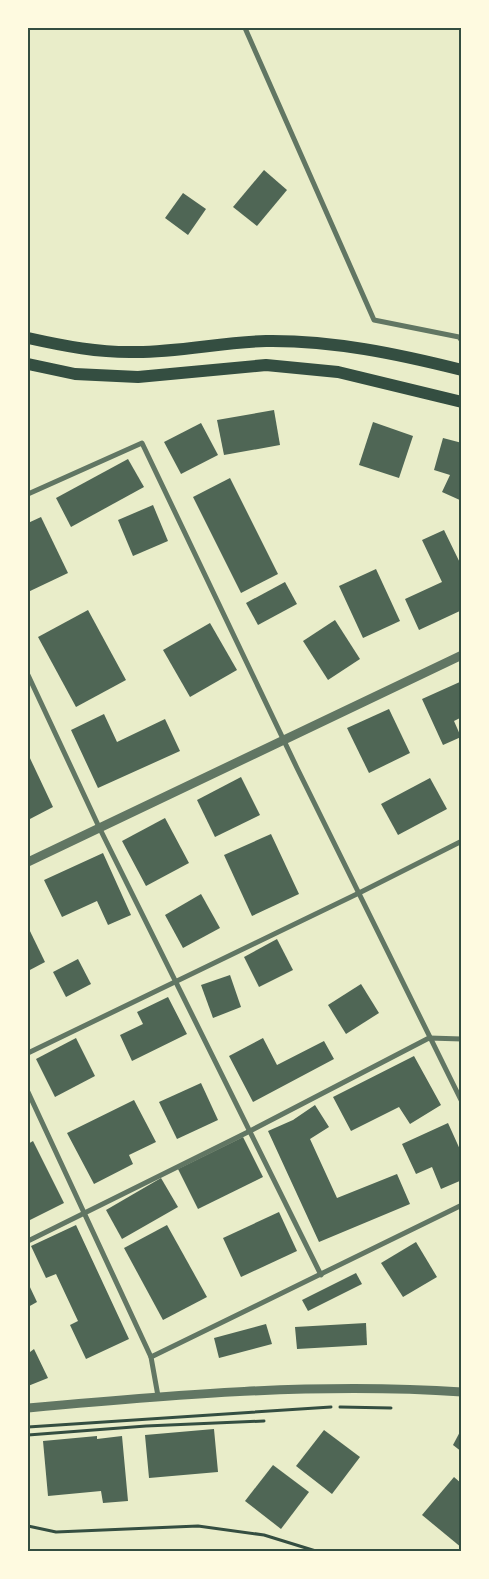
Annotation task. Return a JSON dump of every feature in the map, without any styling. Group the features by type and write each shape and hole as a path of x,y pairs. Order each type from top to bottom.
{"main road":[{"path":"28,338 78,349 137,352 266,341 342,345 412,358 462,370"},
{"path":"28,364 75,374 138,377 266,365 338,372 462,402"}],"street":[{"path":"244,28 374,320 459,338 462,341"},
{"path":"28,494 142,443 284,739 462,1102"},
{"path":"28,862 462,655"},
{"path":"28,676 174,981 321,1275"},
{"path":"28,1053 359,893 462,841"},
{"path":"28,1241 250,1131 430,1038 462,1040"},
{"path":"28,1092 151,1357 158,1396"},
{"path":"151,1357 462,1205"},
{"path":"28,1408 158,1396 406,1388 462,1392"}],"path":[{"path":"28,1427 332,1407 394,1408"},
{"path":"28,1435 146,1426 264,1421"},
{"path":"28,1526 56,1532 198,1526 264,1535 319,1552"}],"building":[{"path":"264,170 287,190 257,226 233,207"},
{"path":"183,193 206,209 188,235 165,218"},
{"path":"274,410 280,445 224,455 217,420"},
{"path":"373,422 413,436 399,478 359,465"},
{"path":"201,423 218,455 181,474 164,442"},
{"path":"443,438 462,443 462,501 442,492 450,475 434,470"},
{"path":"128,459 144,487 71,527 56,498"},
{"path":"230,478 278,574 241,593 193,497"},
{"path":"153,505 168,541 133,556 118,520"},
{"path":"41,517 68,573 28,592 28,523"},
{"path":"444,530 462,567 462,610 419,630 405,599 442,582 422,540"},
{"path":"376,569 400,621 363,638 339,586"},
{"path":"285,582 297,604 258,625 246,603"},
{"path":"88,610 126,680 76,707 38,637"},
{"path":"335,620 360,659 328,680 303,641"},
{"path":"210,623 237,670 190,697 163,650"},
{"path":"462,681 462,717 454,721 461,737 443,745 422,699"},
{"path":"389,709 410,753 369,773 347,728"},
{"path":"104,714 117,742 165,719 180,751 98,788 71,730"},
{"path":"28,754 53,807 28,820"},
{"path":"241,777 260,815 215,837 197,800"},
{"path":"430,778 447,809 398,835 381,804"},
{"path":"165,818 189,863 146,886 122,841"},
{"path":"271,834 299,894 252,916 224,855"},
{"path":"103,853 131,915 108,925 97,901 62,917 44,880"},
{"path":"201,894 220,928 183,948 165,915"},
{"path":"28,927 45,962 28,971"},
{"path":"277,939 293,970 259,987 244,957"},
{"path":"78,959 91,984 66,997 53,972"},
{"path":"230,975 241,1007 213,1018 201,985"},
{"path":"361,984 379,1013 346,1034 328,1005"},
{"path":"168,997 187,1034 132,1061 120,1035 143,1024 137,1012"},
{"path":"76,1038 95,1076 55,1097 36,1059"},
{"path":"263,1038 277,1065 324,1041 334,1059 253,1102 229,1056"},
{"path":"414,1056 441,1105 410,1124 399,1107 351,1131 333,1097"},
{"path":"201,1083 218,1120 177,1139 159,1102"},
{"path":"134,1100 156,1142 129,1155 133,1164 94,1184 67,1133"},
{"path":"315,1105 329,1127 310,1139 337,1198 397,1174 410,1204 319,1242 268,1131 293,1120"},
{"path":"448,1123 462,1154 462,1180 441,1189 432,1167 416,1174 402,1144"},
{"path":"243,1137 263,1177 198,1209 178,1169"},
{"path":"33,1141 64,1203 28,1221 28,1144"},
{"path":"161,1178 178,1207 122,1239 106,1210"},
{"path":"279,1212 297,1251 241,1277 223,1238"},
{"path":"76,1225 129,1339 86,1359 70,1325 78,1321 56,1274 46,1278 31,1246"},
{"path":"167,1225 207,1297 163,1320 124,1248"},
{"path":"416,1242 437,1277 403,1297 381,1263"},
{"path":"356,1273 362,1284 308,1311 302,1300"},
{"path":"28,1283 37,1302 28,1307"},
{"path":"366,1323 367,1345 297,1349 295,1327"},
{"path":"266,1324 272,1344 219,1358 214,1338"},
{"path":"28,1344 30,1352 34,1349 48,1378 28,1386"},
{"path":"462,1428 462,1452 453,1445"},
{"path":"214,1429 218,1472 149,1478 145,1435"},
{"path":"324,1430 360,1457 332,1494 296,1466"},
{"path":"97,1436 97,1439 122,1436 128,1501 103,1503 101,1491 48,1496 43,1441"},
{"path":"273,1465 309,1492 281,1529 245,1501"},
{"path":"454,1477 462,1484 462,1548 422,1515"}]}
